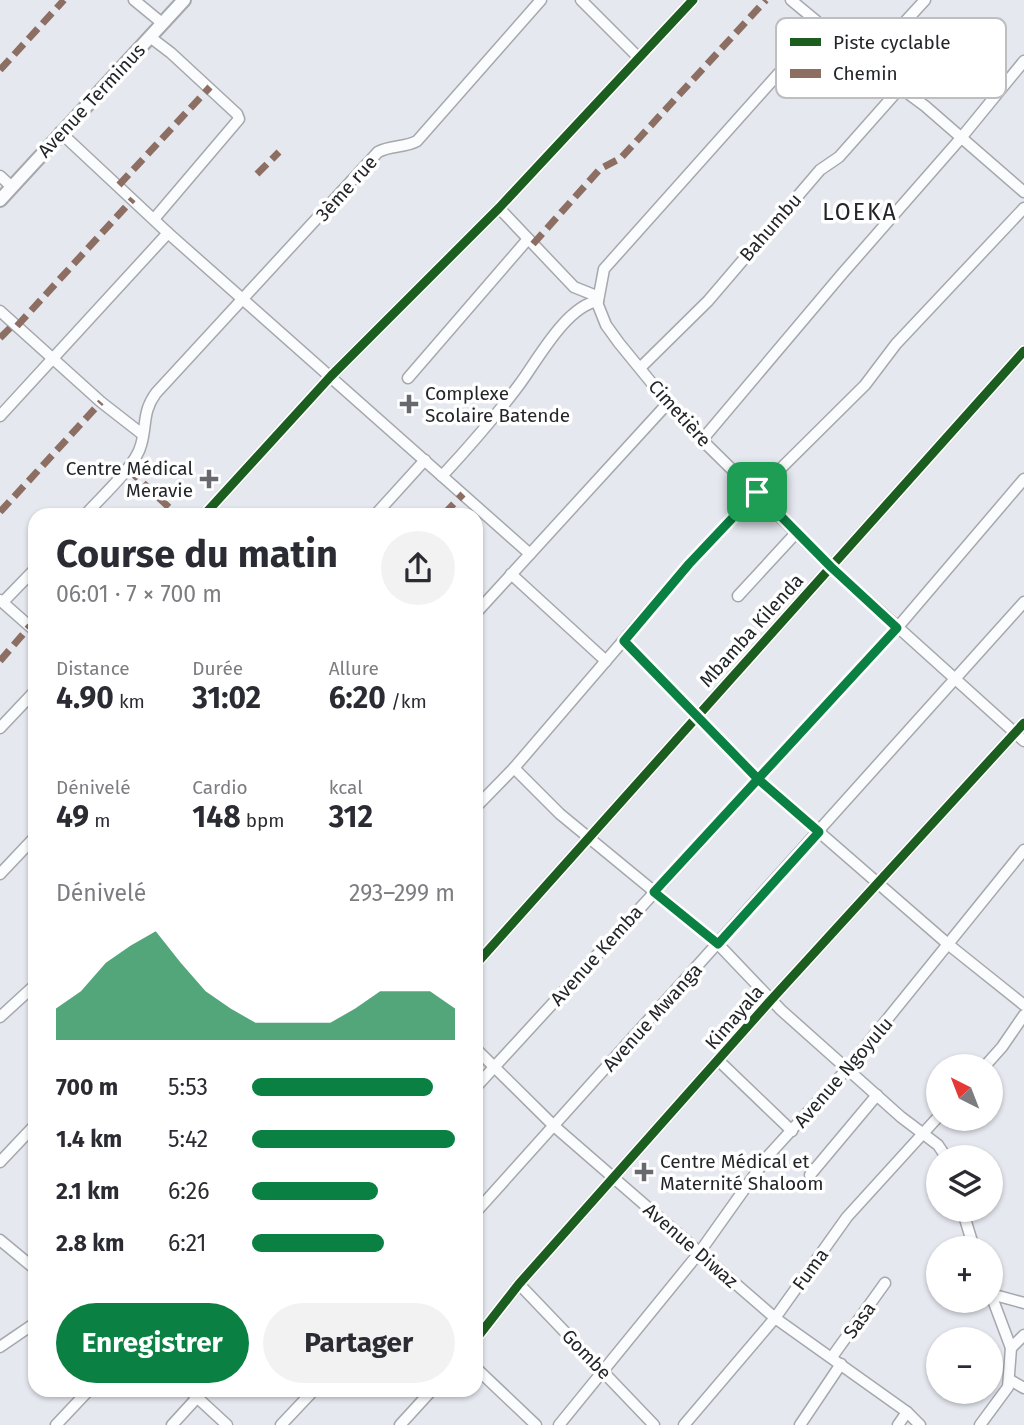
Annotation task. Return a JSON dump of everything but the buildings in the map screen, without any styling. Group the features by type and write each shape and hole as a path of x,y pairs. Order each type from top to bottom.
{"street":[{"path":"134,0 162,23"},
{"name":"Avenue Terminus","path":"0,200 184,0"},
{"name":"3ème rue","path":"92,508 128,469 142,444 147,405 156,393 378,152 384,148 408,146 417,141 541,0"},
{"path":"581,0 639,58"},
{"path":"210,508 331,376 499,208 693,0"},
{"path":"908,18 925,0"},
{"path":"796,1 813,18"},
{"path":"150,37 210,87 239,118 154,219"},
{"path":"1006,83 1024,61"},
{"path":"598,301 604,269 776,76"},
{"name":"Bahumbu","path":"640,368 708,301 820,170 839,157 891,98"},
{"path":"914,98 1024,192"},
{"path":"702,440 994,98"},
{"path":"60,132 168,233 478,508"},
{"path":"0,176 12,187"},
{"path":"499,208 574,287 594,295 598,301"},
{"path":"483,800 514,768 689,564 757,492 866,385 896,344 1024,208"},
{"path":"0,416 168,233"},
{"path":"408,378 528,239"},
{"path":"442,476 477,438 519,385 554,333 587,303 598,301"},
{"name":"Cimetière","path":"598,301 606,325 668,403 702,440 831,567 1024,741"},
{"path":"0,311 101,402 142,434"},
{"name":"Mbamba Kilenda","path":"483,956 1024,351"},
{"path":"483,605 668,403"},
{"path":"381,508 425,460"},
{"name":"Avenue Kemba","path":"483,1080 897,628 1024,479"},
{"path":"483,512 530,554"},
{"path":"738,596 796,533"},
{"path":"511,574 606,661"},
{"path":"28,576 1,601 28,625"},
{"name":"Avenue Mwanga","path":"483,1204 1024,603"},
{"path":"624,641 758,779 950,945 1024,1005"},
{"path":"0,728 28,698"},
{"name":"Kimayala","path":"483,1330 519,1284 771,1000 1024,723"},
{"path":"514,768 588,838 718,944 771,1000 847,1069 938,1145"},
{"path":"0,874 28,844"},
{"name":"Avenue Ngoyulu","path":"559,1425 699,1253 768,1156 847,1069 950,945 1024,850"},
{"path":"0,1017 28,992"},
{"path":"996,1054 1024,1015"},
{"name":"Avenue Diwaz","path":"483,1056 554,1126 775,1318 907,1412 920,1425"},
{"path":"718,1060 792,1131"},
{"path":"810,1175 877,1095"},
{"name":"Fuma","path":"684,1425 775,1318 847,1217 926,1130"},
{"path":"0,1162 28,1132"},
{"path":"0,1240 28,1263"},
{"name":"Sasa","path":"832,1357 885,1283"},
{"name":"Gombe","path":"519,1284 654,1425"},
{"path":"1003,1297 1024,1303"},
{"path":"980,1425 1003,1396 1010,1380 1011,1348 998,1313"},
{"path":"0,1347 28,1328"},
{"path":"1011,1348 1024,1335"},
{"name":"Sasa","path":"800,1425 841,1364"},
{"path":"483,1375 536,1425"},
{"path":"1010,1380 1024,1388"},
{"path":"56,1425 82,1397"},
{"path":"172,1425 193,1397"},
{"path":"202,1397 227,1425"},
{"path":"281,1425 307,1397"},
{"path":"400,1425 426,1397"},
{"path":"898,1425 907,1412"}],"marked path":[{"path":"0,70 64,0"},
{"path":"533,244 600,169 621,158 766,0"},
{"path":"119,185 210,87"},
{"path":"257,174 279,152"},
{"path":"17,326 133,199"},
{"path":"0,338 14,324"},
{"path":"0,512 101,402"},
{"path":"128,469 170,508"},
{"path":"450,508 463,494"},
{"path":"0,661 28,628"}],"cycle path":[{"path":"210,508 331,376 499,208 693,0"},
{"path":"483,956 1024,351"},
{"path":"483,1330 519,1284 771,1000 1024,723"}],"place":[{"name":"Complexe Scolaire Batende","path":"409,404"},
{"name":"Centre Médical Meravie","path":"209,479"},
{"name":"Centre Médical et Maternité Shaloom","path":"644,1172"}],"district":[{"name":"LOEKA","path":"860,212"}],"route":[{"path":"757,492 689,564 624,641 758,779 819,832 718,944 654,892 758,779 827,703 897,628 831,567 757,492"}]}
